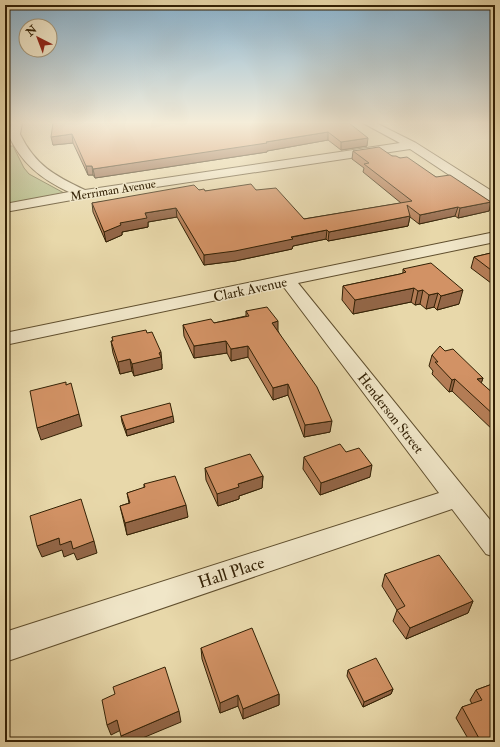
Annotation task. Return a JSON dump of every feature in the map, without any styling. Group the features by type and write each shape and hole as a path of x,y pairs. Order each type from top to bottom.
{"street":[{"path":"28,158 33,165 46,175 83,194"},
{"name":"Merriman Avenue","path":"5,208 83,194 326,158"},
{"path":"432,158 495,199"},
{"name":"Clark Avenue","path":"5,339 495,237"},
{"name":"Henderson Street","path":"288,281 495,546"},
{"name":"Hall Place","path":"5,648 457,497"}],"green space":[{"path":"5,158 19,158 29,174 64,193 5,204"}],"building":[{"path":"82,158 168,158 93,169 92,166 86,166"},
{"path":"362,158 408,158 436,177 450,175 491,202 420,215 407,205 410,216 329,232 327,230 291,237 293,239 235,251 204,255 176,208 145,213 147,218 120,223 121,225 104,232 92,203 194,185 199,190 204,189 205,191 251,184 256,190 276,188 304,219 412,201 364,164 369,163"},
{"path":"495,252 495,273 474,257"},
{"path":"431,263 463,290 441,296 438,293 429,295 423,290 418,291 414,288 355,300 343,286 400,274 406,272 403,269"},
{"path":"267,307 278,321 272,323 317,387 332,421 305,425 288,384 273,388 248,346 231,349 226,341 194,346 183,325 211,319 214,323 249,316 246,311"},
{"path":"146,330 147,333 152,332 161,352 159,353 161,357 132,364 130,359 118,362 111,341 113,341 112,337"},
{"path":"440,346 445,351 453,349 483,378 477,379 495,395 495,416 455,379 452,380 435,362 438,362 432,355"},
{"path":"66,382 66,385 71,383 79,414 37,428 30,391"},
{"path":"170,403 173,416 126,430 121,416"},
{"path":"340,444 346,452 359,448 372,465 321,483 304,457"},
{"path":"250,454 263,476 238,484 239,487 217,494 205,468"},
{"path":"175,476 186,505 125,523 120,506 130,503 127,493 145,487 144,484"},
{"path":"81,499 94,541 73,549 71,541 60,545 59,538 37,546 30,516"},
{"path":"439,555 473,601 410,628 397,610 405,606 385,574"},
{"path":"252,628 279,694 243,709 238,695 220,703 201,648"},
{"path":"376,658 393,689 364,702 348,670"},
{"path":"165,667 179,711 121,736 117,720 107,725 102,700 115,694 113,687"},
{"path":"495,683 495,742 481,742 462,707 482,700 476,690"}]}
